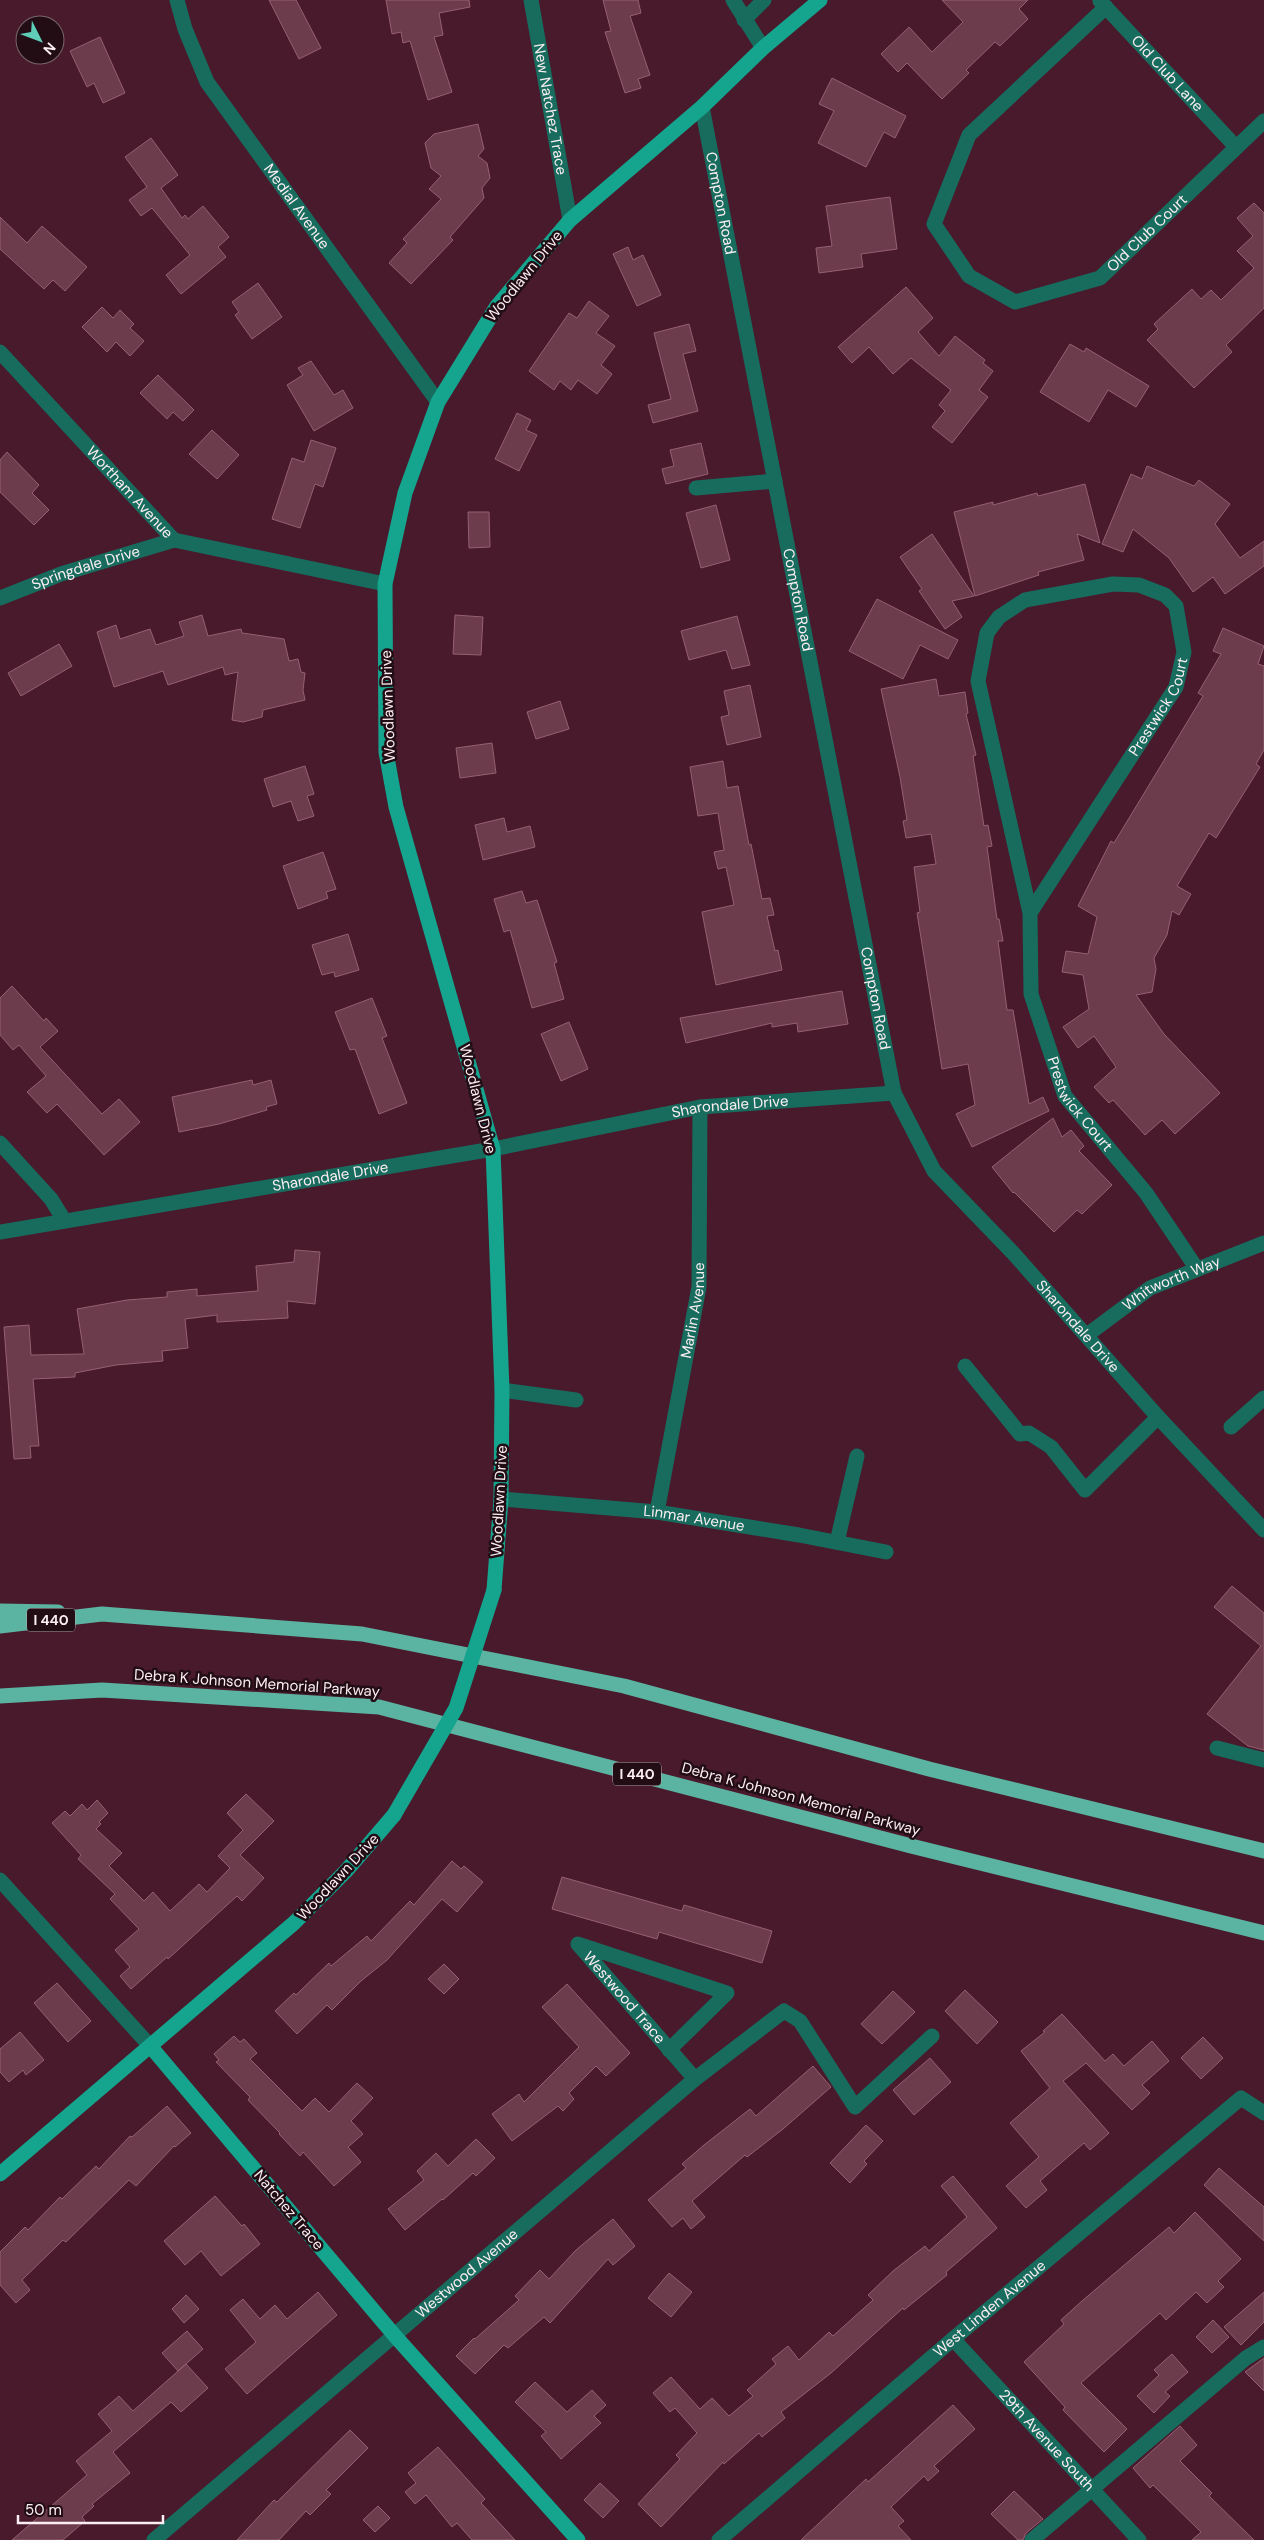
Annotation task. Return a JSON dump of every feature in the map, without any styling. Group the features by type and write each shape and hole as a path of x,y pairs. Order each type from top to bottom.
{"highway":[{"path":"0,1611 102,1614"},
{"name":"I 440","path":"0,1626 102,1614 362,1634 624,1686 929,1769 1264,1851"},
{"name":"Debra K Johnson Memorial Parkway","path":"0,1696 102,1690 379,1707 911,1846 1264,1933"}],"main road":[{"name":"Woodlawn Drive","path":"0,2174 294,1923 346,1871 394,1815 456,1708 494,1590 501,1499 502,1390 493,1149 396,807 386,752 385,584 405,493 438,402 497,306 570,220 702,107 763,48 820,0"},
{"name":"Natchez Trace","path":"151,2047 395,2336 578,2540"}],"street":[{"name":"Medial Avenue","path":"177,0 185,28 207,82 438,402"},
{"name":"New Natchez Trace","path":"531,0 570,220"},
{"path":"733,0 763,48"},
{"path":"744,20 764,0"},
{"name":"Old Club Lane","path":"1102,4 1236,148"},
{"name":"Old Club Court","path":"1102,4 969,135 934,224 969,276 1015,302 1100,278 1264,121"},
{"name":"Compton Road","path":"702,107 894,1093"},
{"name":"Wortham Avenue","path":"0,352 174,540 385,584"},
{"path":"696,488 775,481"},
{"name":"Springdale Drive","path":"0,598 62,574 174,540"},
{"name":"Prestwick Court","path":"1030,913 1176,687 1184,652 1176,606 1165,595 1139,585 1113,584 1025,600 999,617 987,633 978,681 1030,913 1031,994 1065,1096 1146,1193 1197,1269"},
{"name":"Sharondale Drive","path":"0,1232 493,1149 700,1107 894,1093 934,1171 1014,1254 1158,1416 1264,1530"},
{"name":"Marlin Avenue","path":"658,1512 699,1287 700,1107"},
{"path":"0,1142 50,1199 64,1220"},
{"name":"Whitworth Way","path":"1087,1335 1150,1288 1264,1243"},
{"path":"965,1366 1020,1434 1030,1433 1051,1447 1085,1490 1158,1416"},
{"path":"502,1390 576,1400"},
{"path":"1231,1427 1264,1398"},
{"path":"837,1542 857,1456"},
{"name":"Linmar Avenue","path":"501,1499 658,1512 886,1552"},
{"path":"1217,1748 1264,1760"},
{"name":"Natchez Trace","path":"0,1880 151,2047"},
{"name":"Westwood Trace","path":"669,2050 727,1993 578,1944 669,2050 695,2080"},
{"name":"Westwood Avenue","path":"154,2540 695,2080 784,2010 800,2021 854,2107 932,2036"},
{"name":"West Linden Avenue","path":"719,2540 953,2339 1241,2098 1264,2114"},
{"name":"29th Avenue South","path":"953,2339 1139,2540"},
{"path":"1032,2540 1246,2358 1264,2347"}],"building":[{"path":"269,0 296,0 321,48 299,59"},
{"path":"386,0 469,0 470,7 439,13 443,35 434,37 452,92 428,100 410,41 403,43 401,32 392,34"},
{"path":"603,0 638,0 641,13 630,16 650,75 638,79 641,88 625,93 605,32 611,31"},
{"path":"942,0 1028,0 1019,9 1028,19 1000,46 995,42 966,70 969,73 942,99 907,63 898,72 881,54 909,27 932,52 963,22"},
{"path":"100,37 125,93 103,103 94,83 87,87 70,51"},
{"path":"832,78 906,116 895,138 884,132 866,167 818,143 834,111 819,104"},
{"path":"478,124 484,149 478,156 487,163 490,178 482,188 484,198 450,237 453,240 411,284 389,263 407,243 403,239 441,199 429,189 441,176 431,168 425,143 434,134"},
{"path":"151,138 178,175 161,188 182,218 185,215 188,219 203,206 229,237 218,247 226,257 181,294 166,275 190,255 152,208 141,216 129,200 147,187 125,157"},
{"path":"890,197 897,249 861,254 863,267 819,273 816,248 832,246 826,206"},
{"path":"1254,203 1264,213 1264,308 1226,345 1232,352 1194,388 1147,340 1158,329 1154,324 1192,289 1201,299 1211,290 1221,300 1254,268 1237,251 1253,236 1237,218"},
{"path":"0,217 27,243 42,226 87,267 65,291 53,280 44,289 0,249"},
{"path":"628,247 633,260 643,255 661,295 637,306 613,254"},
{"path":"258,283 282,317 252,339 235,315 239,312 232,302"},
{"path":"906,287 933,318 918,332 939,356 955,336 985,360 983,363 993,371 979,390 988,397 952,443 932,427 945,411 939,405 951,390 911,358 893,374 869,347 852,363 838,347"},
{"path":"589,301 609,316 596,333 615,346 601,365 612,374 597,394 578,380 571,390 560,381 554,390 529,371 569,313 577,318"},
{"path":"102,307 113,318 120,310 134,324 130,328 144,341 130,356 116,342 107,352 82,327"},
{"path":"689,324 696,351 683,354 698,411 653,423 648,405 671,399 654,333"},
{"path":"1070,344 1084,352 1086,348 1149,386 1136,407 1108,390 1089,422 1040,392"},
{"path":"311,361 334,395 343,390 353,408 314,431 287,385 303,375 298,368"},
{"path":"158,375 194,410 183,421 173,412 167,419 140,393"},
{"path":"517,413 531,420 526,430 537,435 519,471 495,459"},
{"path":"212,430 239,455 217,479 189,454"},
{"path":"311,440 336,448 323,487 315,484 300,528 272,519 292,458 304,462"},
{"path":"701,443 708,474 666,484 662,469 674,466 670,450"},
{"path":"7,452 39,485 32,493 49,510 34,525 0,492 0,460"},
{"path":"1147,466 1194,486 1199,480 1230,504 1215,524 1240,558 1264,541 1264,566 1225,594 1213,577 1193,592 1169,558 1133,529 1123,552 1102,544 1131,474 1142,479"},
{"path":"1085,484 1100,543 1077,534 1084,560 1038,572 1039,575 975,596 954,512 993,502 993,505 1037,493 1038,496"},
{"path":"716,505 730,560 701,568 686,513"},
{"path":"468,512 489,512 490,547 469,548"},
{"path":"932,534 974,596 952,601 962,617 945,629 919,591 922,589 900,557"},
{"path":"877,599 958,640 948,659 920,645 903,679 849,651"},
{"path":"202,615 208,636 241,629 242,633 284,639 289,661 298,659 301,672 305,673 303,690 305,700 263,710 262,717 243,722 232,720 238,672 225,675 223,667 168,685 163,671 114,687 97,632 116,625 120,639 150,629 156,645 184,636 179,622"},
{"path":"455,615 483,617 481,655 453,654"},
{"path":"737,616 750,665 732,669 726,650 689,660 681,631"},
{"path":"1223,628 1264,646 1258,664 1264,666 1264,750 1256,764 1260,767 1216,838 1209,833 1177,886 1191,894 1179,915 1172,911 1167,935 1154,958 1156,969 1152,992 1136,995 1164,1034 1220,1093 1175,1134 1162,1120 1145,1135 1113,1100 1109,1103 1094,1087 1116,1067 1094,1036 1078,1048 1063,1027 1089,1009 1083,975 1062,972 1066,951 1088,954 1097,917 1078,906 1111,841 1114,843 1203,696 1198,693 1221,654 1213,651"},
{"path":"59,644 72,666 21,696 8,673"},
{"path":"936,679 939,696 965,692 968,713 966,714 976,755 973,756 984,826 988,825 992,846 987,847 997,919 999,919 1003,941 998,941 1007,1010 1013,1010 1029,1104 1043,1097 1049,1111 972,1147 956,1114 975,1105 968,1064 942,1069 917,913 920,912 914,867 936,864 931,834 906,838 903,821 907,820 900,777 881,689"},
{"path":"750,685 761,737 727,745 721,717 729,715 724,691"},
{"path":"560,701 569,729 536,739 527,712"},
{"path":"492,743 496,773 460,778 456,748"},
{"path":"723,761 727,788 738,786 762,899 770,898 774,915 767,916 775,951 778,950 782,970 716,985 702,912 734,905 726,867 718,869 714,852 724,850 718,813 698,816 690,767"},
{"path":"305,766 314,794 307,796 314,816 298,821 291,801 273,807 264,779"},
{"path":"504,818 507,832 530,826 535,847 483,860 475,825"},
{"path":"323,852 336,889 326,892 328,898 298,909 283,866"},
{"path":"522,891 526,903 537,900 557,962 554,963 564,999 532,1008 510,930 504,932 494,899"},
{"path":"348,934 359,970 335,977 334,972 322,975 312,945"},
{"path":"12,986 44,1021 46,1018 58,1031 40,1047 102,1114 119,1099 140,1122 104,1155 57,1104 47,1113 27,1092 46,1076 19,1045 13,1050 0,1035 0,998"},
{"path":"842,991 848,1024 798,1032 797,1023 772,1027 772,1023 686,1043 680,1018"},
{"path":"372,998 387,1036 382,1038 407,1103 379,1114 355,1049 350,1050 335,1012"},
{"path":"569,1022 588,1069 561,1081 541,1034"},
{"path":"252,1080 253,1085 271,1080 277,1104 266,1107 267,1110 219,1124 179,1132 172,1097"},
{"path":"1053,1118 1062,1137 1071,1130 1084,1146 1079,1151 1112,1185 1082,1214 1077,1210 1054,1232 1013,1193 992,1167"},
{"path":"295,1250 320,1252 315,1304 287,1301 288,1318 217,1322 217,1315 185,1319 188,1348 162,1351 163,1361 116,1365 75,1373 75,1377 33,1379 39,1446 30,1446 31,1458 14,1459 4,1327 29,1325 31,1355 84,1354 77,1309 127,1300 167,1297 167,1292 197,1289 197,1296 258,1291 256,1266 294,1262"},
{"path":"1232,1586 1264,1613 1264,1750 1248,1746 1207,1714 1261,1646 1214,1607"},
{"path":"246,1794 274,1821 240,1855 264,1878 242,1901 237,1896 168,1959 167,1957 131,1989 120,1976 130,1967 115,1950 139,1929 110,1899 115,1894 78,1859 81,1855 52,1823 65,1811 70,1816 82,1804 87,1810 97,1800 108,1813 99,1822 101,1824 96,1829 122,1853 109,1866 144,1901 153,1892 170,1911 199,1884 207,1892 230,1868 218,1856 243,1830 227,1813"},
{"path":"452,1861 461,1869 464,1866 483,1882 457,1912 442,1899 387,1960 361,1981 332,2010 327,2005 297,2034 275,2011 294,1993 296,1995 329,1963 331,1966 367,1936 371,1941 410,1901 414,1905"},
{"path":"562,1877 682,1911 684,1905 772,1931 762,1963 659,1932 657,1939 552,1909"},
{"path":"444,1964 459,1979 444,1994 428,1979"},
{"path":"57,1983 91,2021 68,2042 34,2003"},
{"path":"567,1984 630,2053 606,2076 596,2066 569,2093 574,2099 563,2111 558,2106 512,2141 492,2114 519,2094 524,2102 579,2047 542,2007"},
{"path":"965,1990 998,2022 977,2044 945,2011"},
{"path":"893,1991 915,2012 882,2044 861,2024"},
{"path":"1062,2014 1105,2061 1113,2054 1124,2066 1152,2041 1169,2061 1142,2085 1150,2093 1132,2110 1086,2063 1063,2081 1109,2133 1090,2150 1084,2143 1040,2181 1047,2190 1026,2208 1006,2186 1039,2157 1010,2123 1050,2088 1021,2051 1045,2032 1043,2031"},
{"path":"20,2032 44,2060 26,2075 23,2070 9,2082 0,2072 0,2049"},
{"path":"234,2036 240,2042 244,2039 257,2053 250,2059 302,2111 315,2098 329,2112 357,2083 373,2098 351,2121 363,2134 348,2147 361,2162 334,2186 303,2152 300,2156 279,2134 248,2100 250,2097 216,2062 219,2060 214,2054"},
{"path":"1203,2037 1223,2058 1201,2079 1181,2058"},
{"path":"930,2058 951,2082 914,2115 893,2090"},
{"path":"813,2066 831,2087 783,2129 747,2157 745,2155 692,2201 705,2217 691,2229 683,2218 672,2227 648,2200 686,2168 682,2164 704,2145 750,2109 756,2116"},
{"path":"167,2106 191,2133 174,2146 136,2186 129,2180 66,2242 63,2240 22,2280 30,2290 16,2303 0,2285 0,2252 25,2227 28,2230 60,2197 62,2199 96,2166 99,2169 130,2136 132,2137"},
{"path":"866,2125 883,2141 864,2161 867,2164 850,2183 830,2163"},
{"path":"476,2139 495,2158 476,2176 473,2173 405,2230 388,2209 424,2180 417,2171 436,2153 448,2166"},
{"path":"1219,2168 1264,2207 1264,2241 1204,2185"},
{"path":"953,2176 997,2228 946,2272 947,2275 904,2310 903,2308 831,2373 781,2412 785,2418 762,2437 759,2433 724,2464 723,2462 661,2527 638,2504 680,2459 676,2455 697,2433 675,2408 670,2412 653,2393 671,2377 700,2409 712,2398 729,2416 753,2396 747,2390 776,2364 772,2359 788,2346 799,2360 829,2332 833,2336 873,2300 868,2295 893,2271 925,2246 929,2251 967,2217 941,2186"},
{"path":"215,2196 242,2226 244,2224 260,2244 221,2276 201,2251 185,2265 164,2241"},
{"path":"1195,2212 1241,2259 1218,2281 1224,2287 1207,2303 1196,2292 1166,2320 1160,2313 1081,2383 1127,2429 1104,2452 1063,2410 1065,2407 1024,2362 1064,2324 1061,2320 1082,2301 1169,2227 1174,2233"},
{"path":"613,2219 635,2246 613,2265 608,2259 550,2323 544,2317 508,2348 504,2345 475,2374 456,2356 519,2300 515,2296 540,2270 549,2279 576,2250"},
{"path":"669,2273 692,2292 671,2317 648,2298"},
{"path":"318,2292 337,2315 247,2394 225,2369 256,2342 230,2310 243,2299 260,2319 275,2305 287,2319"},
{"path":"1264,2292 1264,2322 1241,2345 1224,2327"},
{"path":"186,2295 199,2309 184,2323 172,2309"},
{"path":"1213,2320 1229,2337 1212,2353 1196,2337"},
{"path":"187,2331 203,2349 178,2371 162,2353"},
{"path":"1172,2354 1188,2372 1165,2392 1170,2396 1154,2413 1137,2396 1159,2375 1154,2370"},
{"path":"1264,2358 1264,2391 1245,2372"},
{"path":"186,2364 208,2388 181,2412 171,2402 113,2452 130,2473 92,2504 94,2506 82,2517 85,2521 63,2540 12,2540 87,2475 76,2461 112,2431 98,2414 119,2396 133,2411"},
{"path":"535,2382 567,2412 592,2390 606,2405 594,2416 601,2423 561,2459 541,2436 546,2432 515,2402"},
{"path":"953,2405 975,2429 934,2466 939,2471 928,2481 924,2476 891,2507 904,2521 898,2526 911,2540 801,2540 866,2479 868,2482"},
{"path":"1180,2426 1197,2445 1180,2461 1212,2493 1209,2496 1254,2540 1192,2540 1201,2532 1153,2485 1150,2488 1133,2468"},
{"path":"350,2430 368,2448 326,2490 331,2494 310,2515 306,2511 279,2540 237,2540 274,2500 277,2502"},
{"path":"438,2447 485,2499 481,2503 515,2540 472,2540 457,2523 452,2527 426,2495 415,2504 405,2492 416,2483 408,2473"},
{"path":"600,2483 619,2501 603,2518 584,2500"},
{"path":"1014,2491 1043,2519 1026,2533 1023,2540 1018,2540 991,2514"},
{"path":"378,2506 390,2518 375,2532 363,2520"}]}
